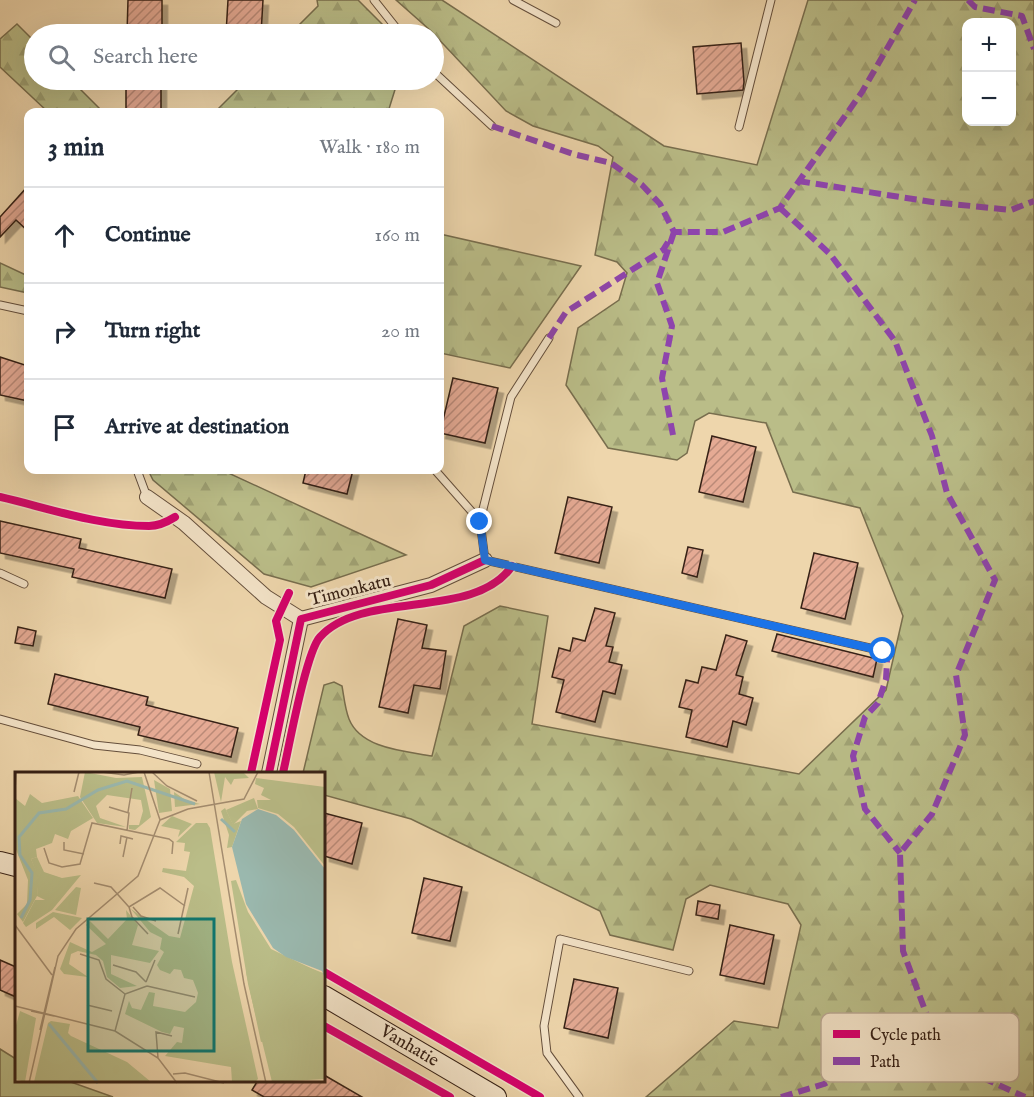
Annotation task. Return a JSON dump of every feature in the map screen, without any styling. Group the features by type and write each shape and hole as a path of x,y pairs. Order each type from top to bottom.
{"street":[{"name":"Timonkatu","path":"147,497 184,523 266,597 302,619 430,585 485,560"},
{"name":"Timonkatu","path":"269,772 302,619"},
{"path":"0,862 15,866"},
{"name":"Vanhatie","path":"326,997 496,1097"}],"lane":[{"path":"374,0 393,24"},
{"path":"513,0 556,23"},
{"path":"739,127 771,0"},
{"path":"444,81 492,126"},
{"path":"0,305 24,310"},
{"path":"549,338 511,397 480,522 485,560 883,651"},
{"path":"138,474 147,497"},
{"path":"438,474 480,522"},
{"path":"0,573 24,584"},
{"path":"0,719 94,745 140,750 197,764"},
{"path":"579,1097 547,1053 544,1026 560,939 689,971"}],"green space":[{"path":"317,0 358,0 382,24 300,24 318,6"},
{"path":"396,0 442,0 664,146 757,165 808,0 1034,0 1034,1097 646,1097 734,1021 778,1028 801,925 788,904 710,885 686,899 673,950 610,935 600,911 411,819 326,796 326,772 303,772 324,685 334,682 342,686 349,719 363,737 385,747 432,756 464,626 500,606 548,616 532,724 799,774 886,690 903,616 860,508 793,492 766,423 709,413 695,421 687,453 677,460 608,448 566,385 578,328 619,300 627,273 617,262 595,255 613,157 598,146 533,126 506,111 444,45 444,24 423,24"},
{"path":"17,24 24,31 24,90 0,67 0,39"},
{"path":"25,90 81,90 99,108 44,108"},
{"path":"237,90 395,90 389,108 219,108"},
{"path":"444,235 581,266 510,368 444,354"},
{"path":"0,263 24,274 24,292 0,287"},
{"path":"150,474 231,474 406,555 311,587 264,574 153,480"},
{"path":"0,1049 15,1058 15,1082 71,1082 113,1097 0,1097"}],"building":[{"path":"128,0 162,0 162,24 127,24"},
{"path":"228,0 263,0 262,24 227,24"},
{"path":"741,43 743,90 697,94 693,47"},
{"path":"126,90 161,90 161,108 126,108"},
{"path":"24,190 24,227 16,220 0,237 0,217"},
{"path":"0,357 24,365 24,400 0,395"},
{"path":"453,378 498,388 485,443 444,434 444,416"},
{"path":"712,436 756,447 743,502 699,492"},
{"path":"305,474 352,474 347,494 303,483"},
{"path":"568,497 612,507 599,563 555,553"},
{"path":"0,521 81,539 79,548 172,569 165,598 72,577 74,569 0,553"},
{"path":"688,547 703,550 697,577 682,573"},
{"path":"814,553 858,563 845,619 801,608"},
{"path":"595,608 615,613 606,646 613,647 609,662 622,665 615,694 603,691 595,722 556,712 564,680 552,677 559,648 570,651 573,638 585,641"},
{"path":"398,619 427,625 422,648 446,651 440,689 414,685 408,713 379,707"},
{"path":"18,627 36,631 33,646 15,643"},
{"path":"777,634 877,659 873,677 772,651"},
{"path":"726,635 747,641 736,675 743,677 739,694 753,698 746,725 733,721 727,747 686,737 692,710 679,707 686,680 698,683 702,667 716,670"},
{"path":"55,674 148,697 146,705 238,728 231,757 138,735 140,727 48,704"},
{"path":"326,814 362,823 352,864 326,857"},
{"path":"424,878 462,887 450,941 412,933"},
{"path":"698,901 720,905 718,919 696,915"},
{"path":"730,925 774,935 764,984 720,975"},
{"path":"0,960 15,967 15,997 0,990"},
{"path":"574,979 618,988 608,1038 564,1028"},
{"path":"326,1076 362,1097 264,1097 252,1090 257,1082 326,1082"}],"marked path":[{"path":"492,126 573,154 611,163 642,185 660,204 674,232 723,232 780,208 862,92 915,0"},
{"path":"968,0 975,7 1022,16 1034,49"},
{"path":"798,181 932,202 1011,210 1034,201"},
{"path":"780,208 830,254 895,341 932,436 947,493 995,580 956,675 965,735 932,814 900,853 903,951 926,1013"},
{"path":"673,435 662,378 672,326 657,283 674,232"},
{"path":"549,338 566,312 663,250 668,242"},
{"path":"883,651 887,662 886,679 878,703 865,717 853,756 865,809 900,853"},
{"path":"781,1097 828,1082"},
{"path":"992,1082 1025,1097"}],"cycle path":[{"path":"0,497 111,523 149,526 175,517"},
{"path":"269,772 301,619 431,585 485,560"},
{"path":"283,772 309,661 320,637 339,622 363,613 472,594 495,583 512,566"},
{"path":"251,772 280,640 276,621 289,593"},
{"path":"326,973 540,1097"},
{"path":"326,1027 450,1097"}],"route":[{"path":"480,522 485,560 883,651"}]}
